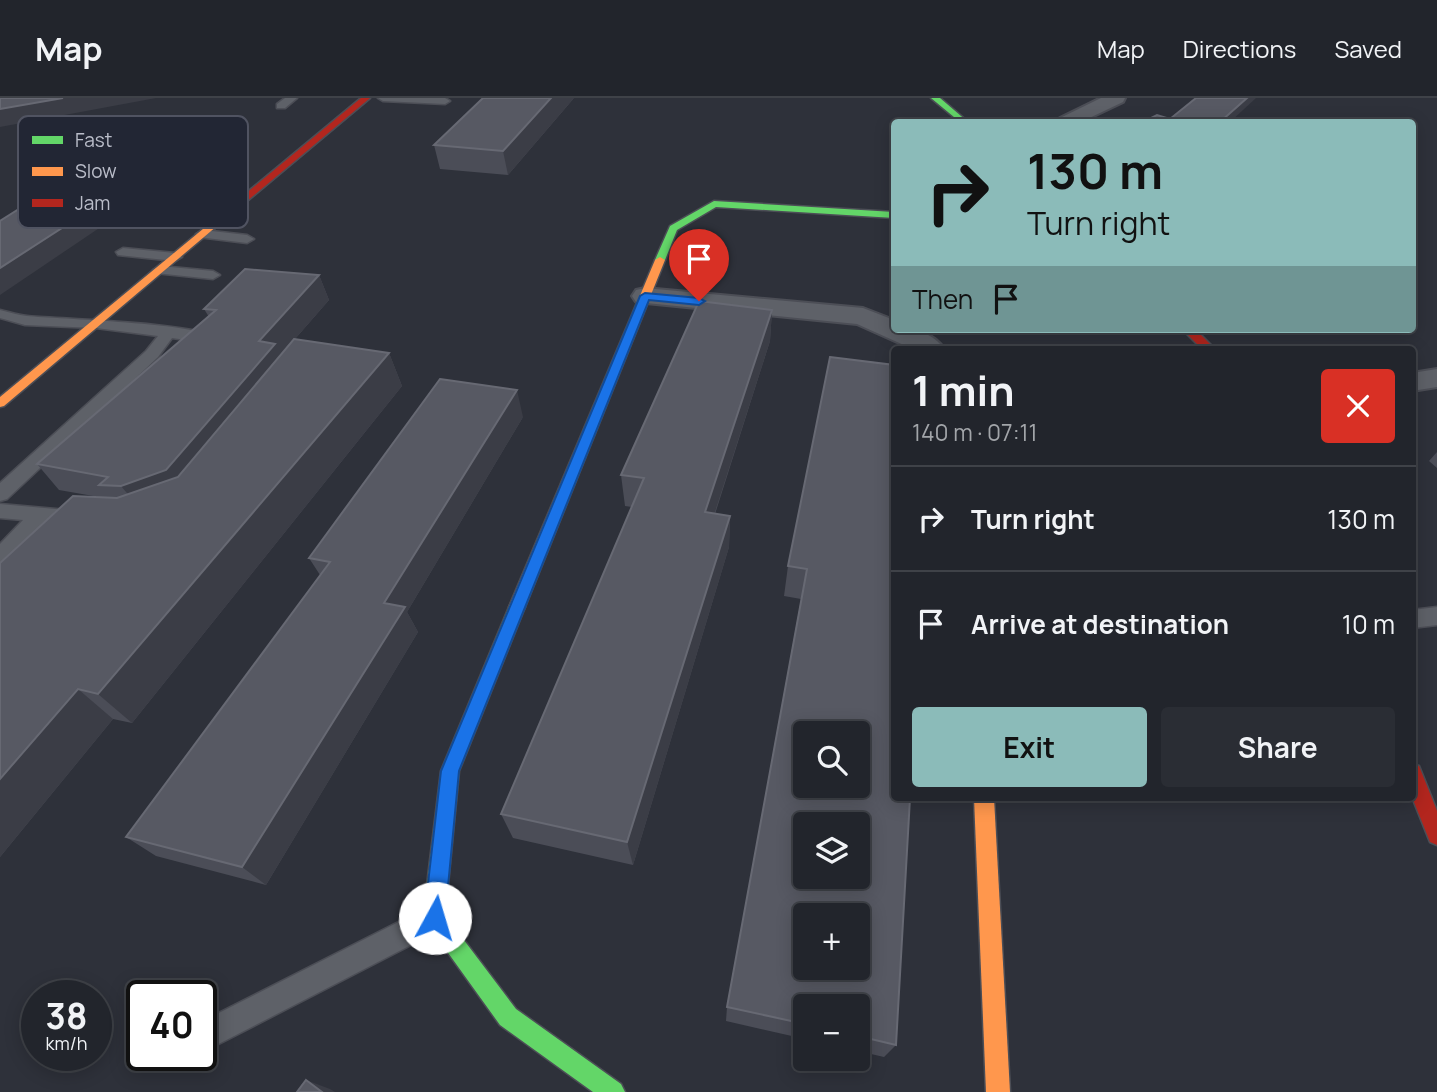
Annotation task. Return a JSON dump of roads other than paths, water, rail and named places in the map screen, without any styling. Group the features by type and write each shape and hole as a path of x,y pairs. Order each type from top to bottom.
{"street":[{"path":"248,196 366,98"},
{"path":"935,98 960,119"},
{"path":"1072,119 1116,98"},
{"path":"613,1092 508,1017 435,918 450,771 673,228 714,204 891,215"},
{"path":"0,403 210,228"},
{"path":"645,296 863,317 891,329"},
{"path":"900,333 928,346"},
{"path":"1192,333 1206,346"},
{"path":"1416,382 1437,379"},
{"path":"1416,778 1430,799 1437,835"},
{"path":"984,801 998,1092"}],"lane":[{"path":"281,106 292,98"},
{"path":"383,98 445,101"},
{"path":"203,234 247,239"},
{"path":"123,251 175,257"},
{"path":"160,270 213,275"},
{"path":"0,314 25,320 96,323 208,338"},
{"path":"0,494 152,354 169,332"},
{"path":"0,511 91,519"},
{"path":"0,556 39,516"},
{"path":"1416,619 1437,616"},
{"path":"217,1030 435,918"}]}
